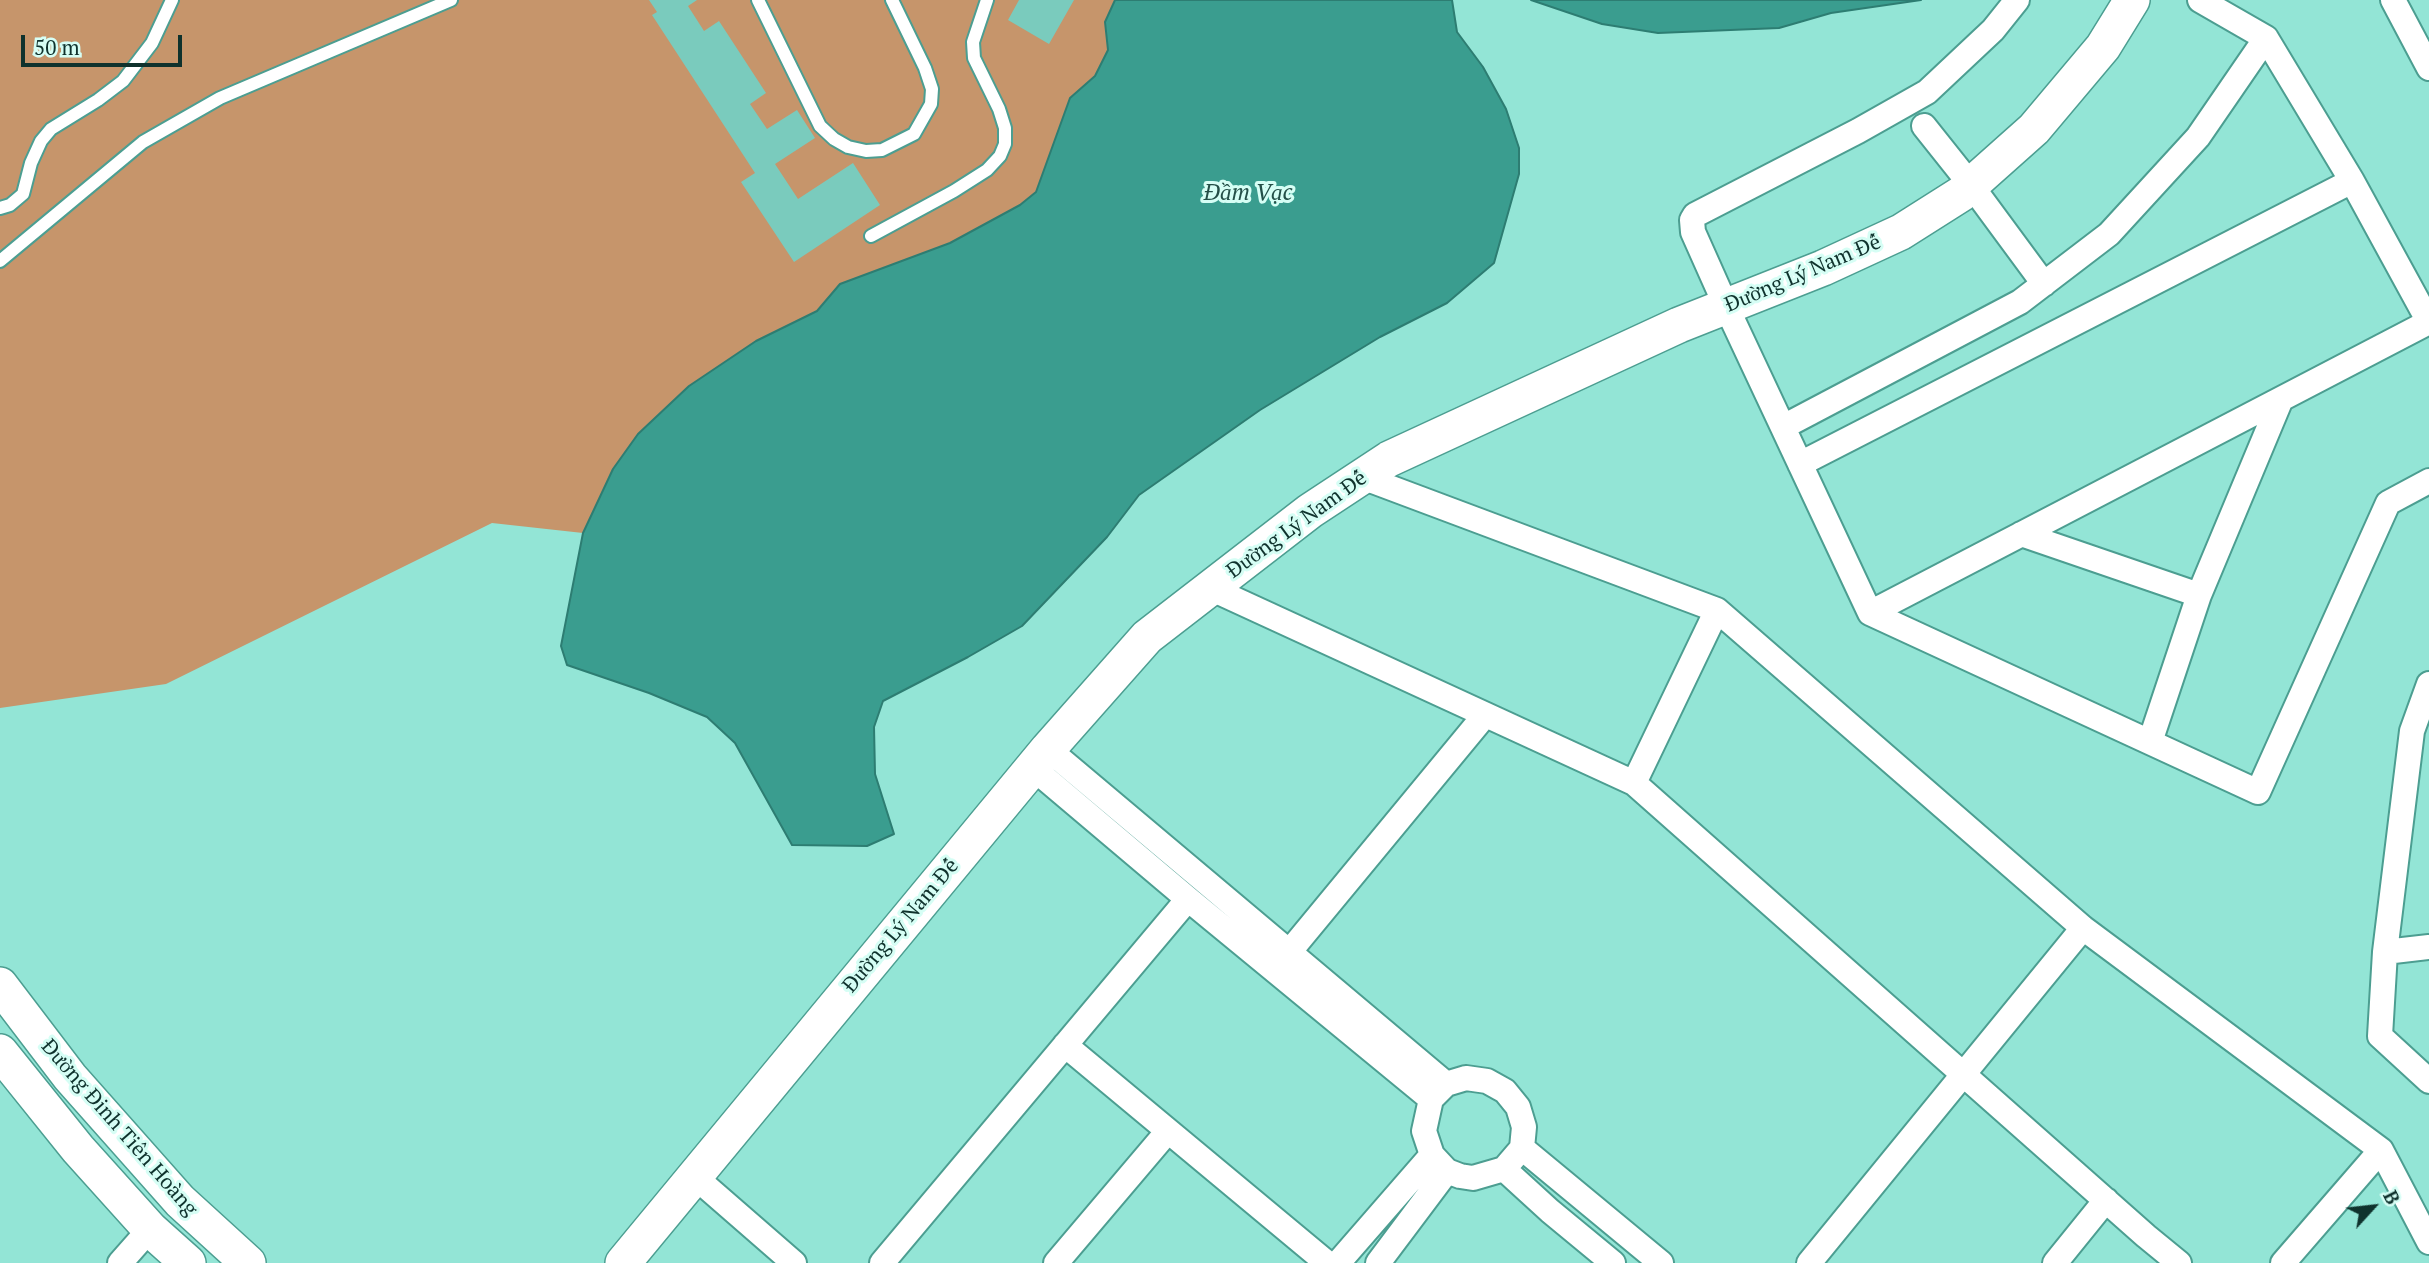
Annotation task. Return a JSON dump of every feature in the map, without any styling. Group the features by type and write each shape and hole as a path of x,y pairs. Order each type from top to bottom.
{"street":[{"path":"2017,0 1993,30 1927,92 1858,131 1695,215 1692,220 1693,232 1726,306 1870,613 2258,792 2388,503 2429,481"},
{"name":"Đường Lý Nam Đế","path":"623,1263 1040,758 1147,637 1310,511 1389,459 1679,325 1823,268 1901,232 1961,194 2034,129 2103,47 2132,0"},
{"path":"1870,613 2429,322 2352,181 2266,38 2200,0"},
{"path":"2393,0 2429,68"},
{"path":"1783,427 2020,302 2109,234 2198,137 2266,38"},
{"path":"1924,126 2044,284"},
{"path":"1800,464 2352,181"},
{"path":"2150,742 2199,595 2281,399"},
{"path":"1362,477 1717,610 2083,928 2381,1150 2429,1242"},
{"path":"2021,534 2199,595"},
{"path":"1210,588 1634,783 2179,1263"},
{"path":"1634,783 1717,610"},
{"path":"2429,684 2412,731 2385,951 2380,1036 2429,1081"},
{"path":"1290,951 1485,715"},
{"path":"1040,758 1188,899 1439,1091"},
{"path":"1040,758 1290,951 1439,1091"},
{"path":"882,1263 1188,899"},
{"path":"1809,1263 2083,928"},
{"path":"2385,951 2429,947"},
{"name":"Đường Đinh Tiên Hoàng","path":"0,985 70,1077 180,1201 248,1263"},
{"path":"1065,1045 1327,1263"},
{"path":"0,1052 78,1149 150,1229 188,1263"},
{"path":"1466,1078 1487,1081 1505,1091 1518,1107 1524,1127 1522,1148 1504,1169 1473,1178 1460,1177 1440,1163 1424,1131 1425,1118 1439,1091 1466,1078"},
{"path":"1056,1263 1168,1131"},
{"path":"1522,1148 1661,1263"},
{"path":"2283,1263 2381,1150"},
{"path":"1338,1263 1440,1163"},
{"path":"1378,1263 1440,1163"},
{"path":"1504,1169 1613,1263"},
{"path":"694,1176 794,1263"},
{"path":"2055,1263 2106,1200"},
{"path":"120,1263 180,1201"}],"lane":[{"path":"0,208 10,205 23,194 41,141 51,129 98,100 123,80 152,43 172,0"},
{"path":"0,261 143,142 220,98 451,0"},
{"path":"758,0 820,126 848,147 866,151 882,150 914,134 931,104 932,89 925,68 892,0"},
{"path":"871,236 954,191 987,170 1000,156 1005,144 999,109 974,58 973,42 988,0"}],"shaded area":[{"path":"0,0 1115,0 1105,22 1108,50 1095,76 1070,98 1036,192 1020,205 950,243 841,284 817,311 756,341 613,469 583,533 492,523 166,684 0,708"}],"water":[{"name":"Đầm Vạc","path":"1115,0 1452,0 1457,32 1483,67 1506,109 1519,148 1519,174 1494,263 1447,303 1380,337 1260,410 1139,495 1107,537 1022,626 883,701 874,727 875,774 894,834 867,846 792,845 735,743 707,717 649,693 567,665 561,646 583,533 613,469 638,434 689,386 756,341 817,311 840,284 950,243 1020,205 1036,192 1070,98 1095,76 1108,50 1105,22"},
{"path":"1531,0 1921,0 1831,13 1779,28 1658,33 1602,24"}],"building":[{"path":"649,0 697,0 688,6 704,31 719,21 766,93 750,104 767,129 797,110 815,138 775,164 798,199 853,163 880,205 794,262 741,182 755,173 652,15 657,12"},
{"path":"1019,0 1074,0 1049,44 1008,20"}]}
